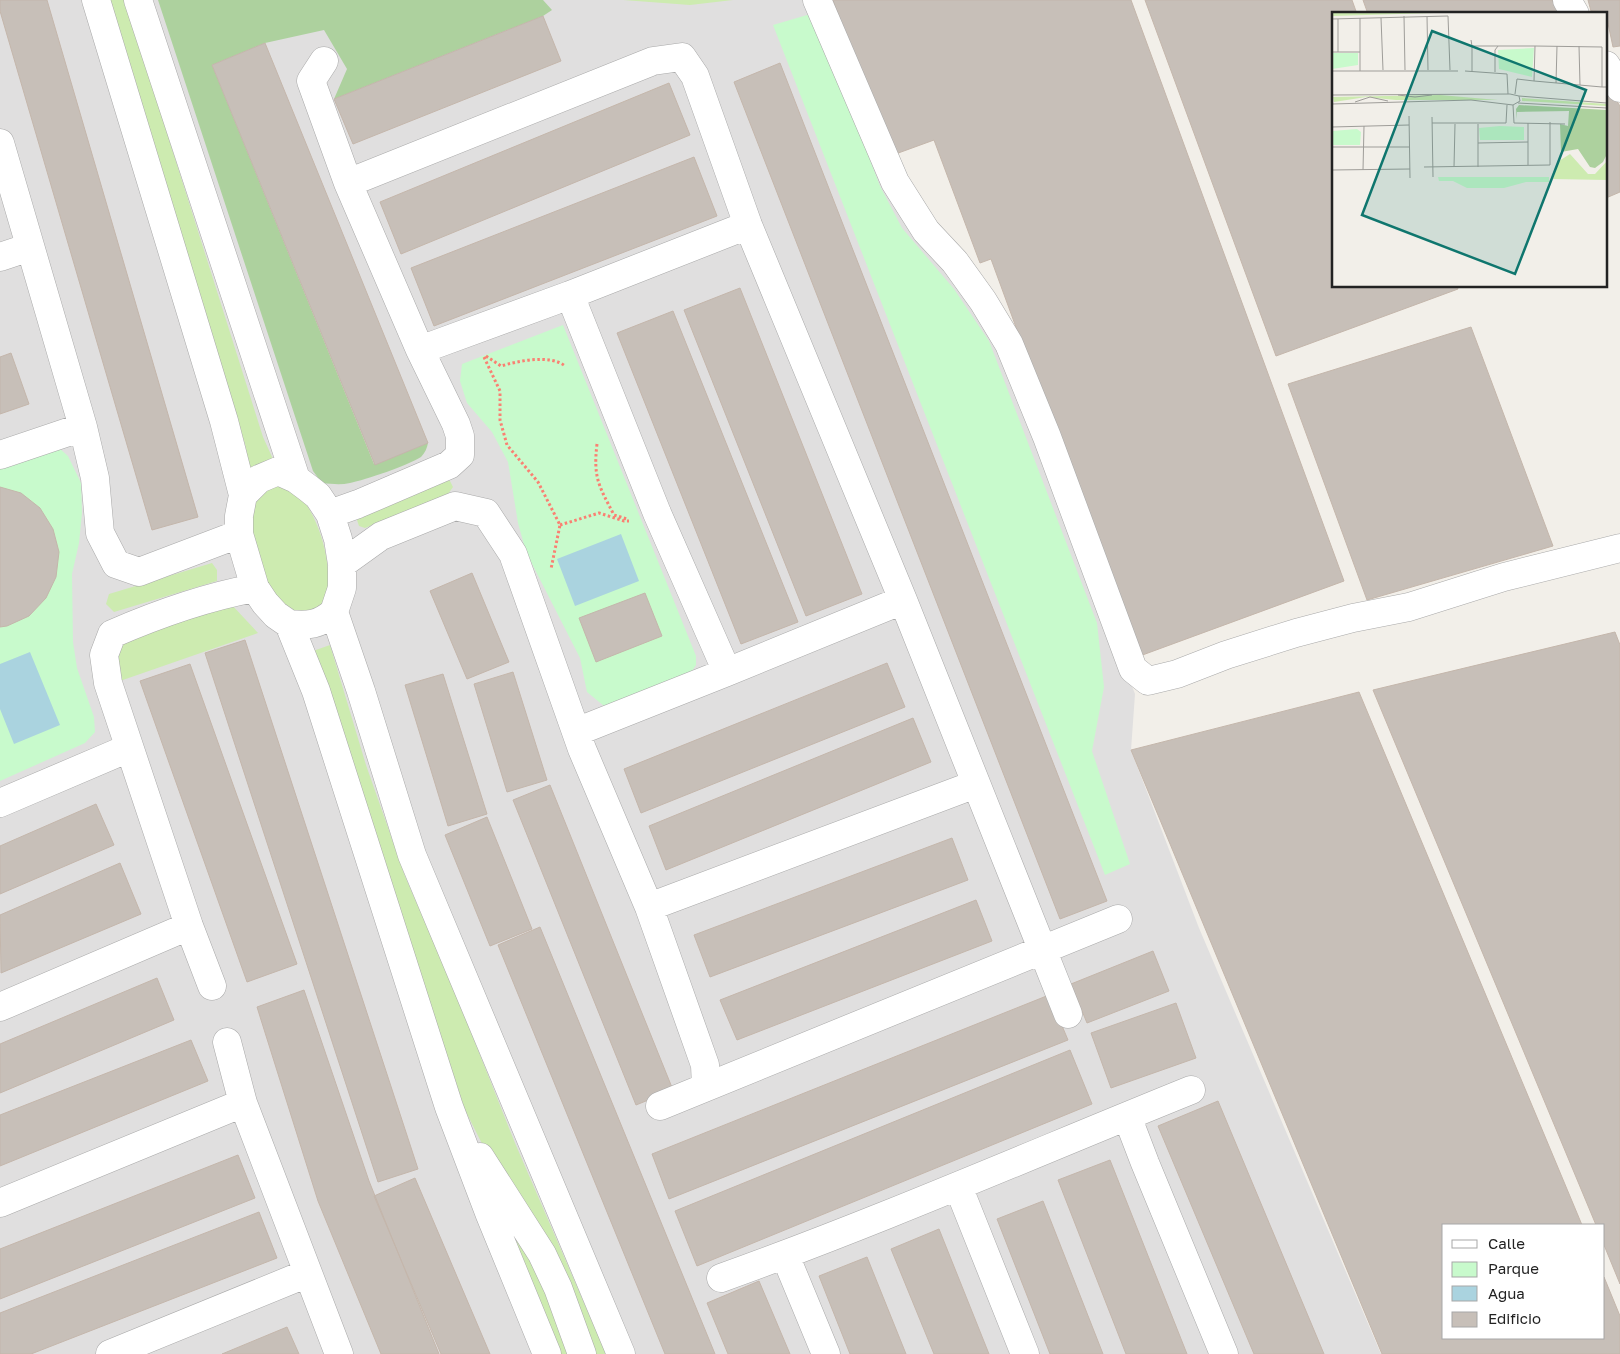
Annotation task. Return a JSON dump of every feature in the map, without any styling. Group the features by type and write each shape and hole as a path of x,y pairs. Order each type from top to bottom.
{"street":[{"path":"96,0 224,421 243,495 239,516 239,534 256,588 265,603 276,615 289,624 313,625 324,620 334,612 342,588 342,564 338,539 330,514 318,496 296,479 278,471 259,479 243,495"},
{"path":"138,0 296,479"},
{"path":"818,0 895,182 926,231 955,262 983,300 1009,344 1047,437 1133,669 1148,681 1177,674 1226,655 1296,633 1353,618 1409,607 1504,577 1620,548"},
{"path":"1567,0 1574,12"},
{"path":"348,183 653,61 682,57 695,76 748,225 903,600 1068,1014"},
{"path":"324,61 310,81 348,183 420,350 460,436 460,455 449,465 330,514"},
{"path":"1608,68 1620,88"},
{"path":"0,143 83,427 95,478 100,533 116,564 139,572 239,534"},
{"path":"420,350 570,295 748,225"},
{"path":"0,258 30,247"},
{"path":"570,295 657,513 727,672"},
{"path":"0,455 83,427"},
{"path":"342,564 381,536 455,506 486,514 513,554 576,732 648,907 705,1065 706,1087"},
{"path":"212,986 129,748 108,683 104,656 112,634 143,620 226,593 256,588"},
{"path":"576,732 903,600"},
{"path":"334,612 361,691 412,855 621,1354"},
{"path":"289,624 316,691 449,1107 490,1216 547,1354"},
{"path":"0,803 129,748"},
{"path":"648,907 976,784"},
{"path":"660,1106 1042,952 1118,919"},
{"path":"0,1006 190,926"},
{"path":"228,1042 243,1103 339,1354"},
{"path":"721,1278 785,1255 958,1186 1192,1090"},
{"path":"0,1203 243,1103"},
{"path":"449,1107 542,1254 558,1288 582,1354"},
{"path":"1127,1116 1224,1354"},
{"path":"958,1186 1025,1354"},
{"path":"785,1255 826,1354"},
{"path":"110,1354 308,1273"}],"path":[{"path":"527,594 550,572 560,525 538,482 508,445 500,420 500,391 482,353 501,366 521,360 542,360 562,363 568,368"},
{"path":"560,525 599,513 624,521 636,521 614,515 606,500 597,480 595,463 597,439"}],"shaded area":[{"path":"0,0 813,0 882,171 999,337 1135,694 1131,750 1199,928 1381,1354 0,1354"}],"green space":[{"path":"106,0 125,0 263,437 273,459 250,468 245,444"},
{"path":"158,0 543,0 552,10 543,16 334,99 347,69 324,30 265,43 212,65 374,464 428,443 421,457 387,472 347,484 322,483 313,471"},
{"path":"623,0 733,0 690,5"},
{"path":"814,13 880,186 902,228 954,289 989,341 1097,623 1104,687 1092,751 1130,864 1105,875 773,25"},
{"path":"563,325 696,656 696,665 692,671 604,706 587,692 580,658 526,552 518,523 508,462 492,432 467,403 460,381 462,364"},
{"path":"59,448 68,456 81,483 82,513 79,543 72,574 73,642 77,668 94,717 95,732 85,743 0,781 0,468"},
{"path":"444,479 450,481 453,487 448,494 365,528 359,526 357,520 360,513"},
{"path":"276,486 289,490 300,497 307,506 320,534 328,567 328,582 326,596 317,609 306,612 290,611 274,594 265,578 251,526 251,509 260,492"},
{"path":"212,563 217,570 217,581 114,612 106,604 109,594"},
{"path":"231,604 258,633 120,681 118,658 122,642"},
{"path":"330,645 366,765 405,876 455,992 515,1143 606,1354 588,1354 465,1110 313,651"},
{"path":"516,1230 544,1275 572,1354 559,1354 507,1232"}],"water":[{"path":"621,534 639,581 575,606 557,559"},
{"path":"30,652 60,725 14,744 0,709 0,664"}],"building":[{"path":"0,0 47,0 198,517 152,530 0,11"},
{"path":"833,0 1131,0 1344,581 1137,657 991,259 980,263 934,140 890,156"},
{"path":"1145,0 1352,0 1356,12 1332,12 1332,288 1458,289 1276,356"},
{"path":"1363,0 1552,0 1560,12 1367,12"},
{"path":"1588,0 1620,0 1620,46 1613,47 1608,23 1608,12 1591,11"},
{"path":"543,16 561,61 353,144 334,99"},
{"path":"265,43 428,443 375,465 212,65"},
{"path":"780,63 1107,901 1060,919 734,82"},
{"path":"669,83 690,135 401,254 380,202"},
{"path":"1608,88 1620,106 1620,192 1608,197"},
{"path":"694,157 717,216 434,326 411,268"},
{"path":"740,288 862,594 806,616 684,310"},
{"path":"673,311 798,622 741,644 617,333"},
{"path":"1471,327 1553,546 1367,600 1288,384"},
{"path":"11,353 29,404 0,414 0,357"},
{"path":"0,487 21,493 40,508 53,529 59,552 56,577 46,598 29,616 7,626 0,627"},
{"path":"472,573 509,662 467,679 430,591"},
{"path":"645,593 662,636 596,662 579,618"},
{"path":"1615,632 1620,645 1620,1284 1605,1247 1605,1224 1596,1224 1373,690"},
{"path":"245,640 418,1169 378,1182 205,653"},
{"path":"887,663 905,707 641,813 624,769"},
{"path":"190,664 297,964 247,982 140,681"},
{"path":"513,672 547,780 507,792 474,684"},
{"path":"443,674 487,814 448,826 405,685"},
{"path":"1359,692 1582,1224 1442,1224 1442,1339 1605,1339 1605,1279 1620,1316 1620,1354 1382,1354 1131,750"},
{"path":"913,718 931,762 666,870 649,826"},
{"path":"550,785 673,1090 636,1105 513,800"},
{"path":"96,804 114,845 0,894 0,846"},
{"path":"487,817 532,929 490,946 445,835"},
{"path":"952,838 968,880 710,977 694,935"},
{"path":"120,863 141,914 1,973 0,915"},
{"path":"976,900 992,941 737,1040 720,1000"},
{"path":"540,927 715,1354 665,1354 498,945"},
{"path":"1153,951 1169,991 1087,1023 1071,984"},
{"path":"157,978 174,1020 0,1093 0,1044"},
{"path":"304,990 369,1181 439,1354 381,1354 318,1201 257,1007"},
{"path":"1049,995 1068,1040 669,1199 652,1154"},
{"path":"1176,1003 1196,1058 1111,1088 1091,1033"},
{"path":"191,1040 208,1081 0,1166 0,1115"},
{"path":"1070,1050 1092,1104 697,1266 675,1211"},
{"path":"1218,1101 1324,1354 1254,1354 1158,1126"},
{"path":"238,1155 255,1198 0,1299 0,1249"},
{"path":"1110,1160 1187,1354 1126,1354 1058,1180"},
{"path":"415,1178 490,1354 441,1354 374,1196"},
{"path":"1043,1201 1103,1354 1050,1354 997,1219"},
{"path":"259,1212 277,1258 31,1354 0,1354 0,1313"},
{"path":"939,1229 989,1354 934,1354 891,1249"},
{"path":"867,1257 906,1354 850,1354 819,1276"},
{"path":"759,1281 790,1354 728,1354 707,1303"},
{"path":"287,1327 299,1354 222,1354"}]}
